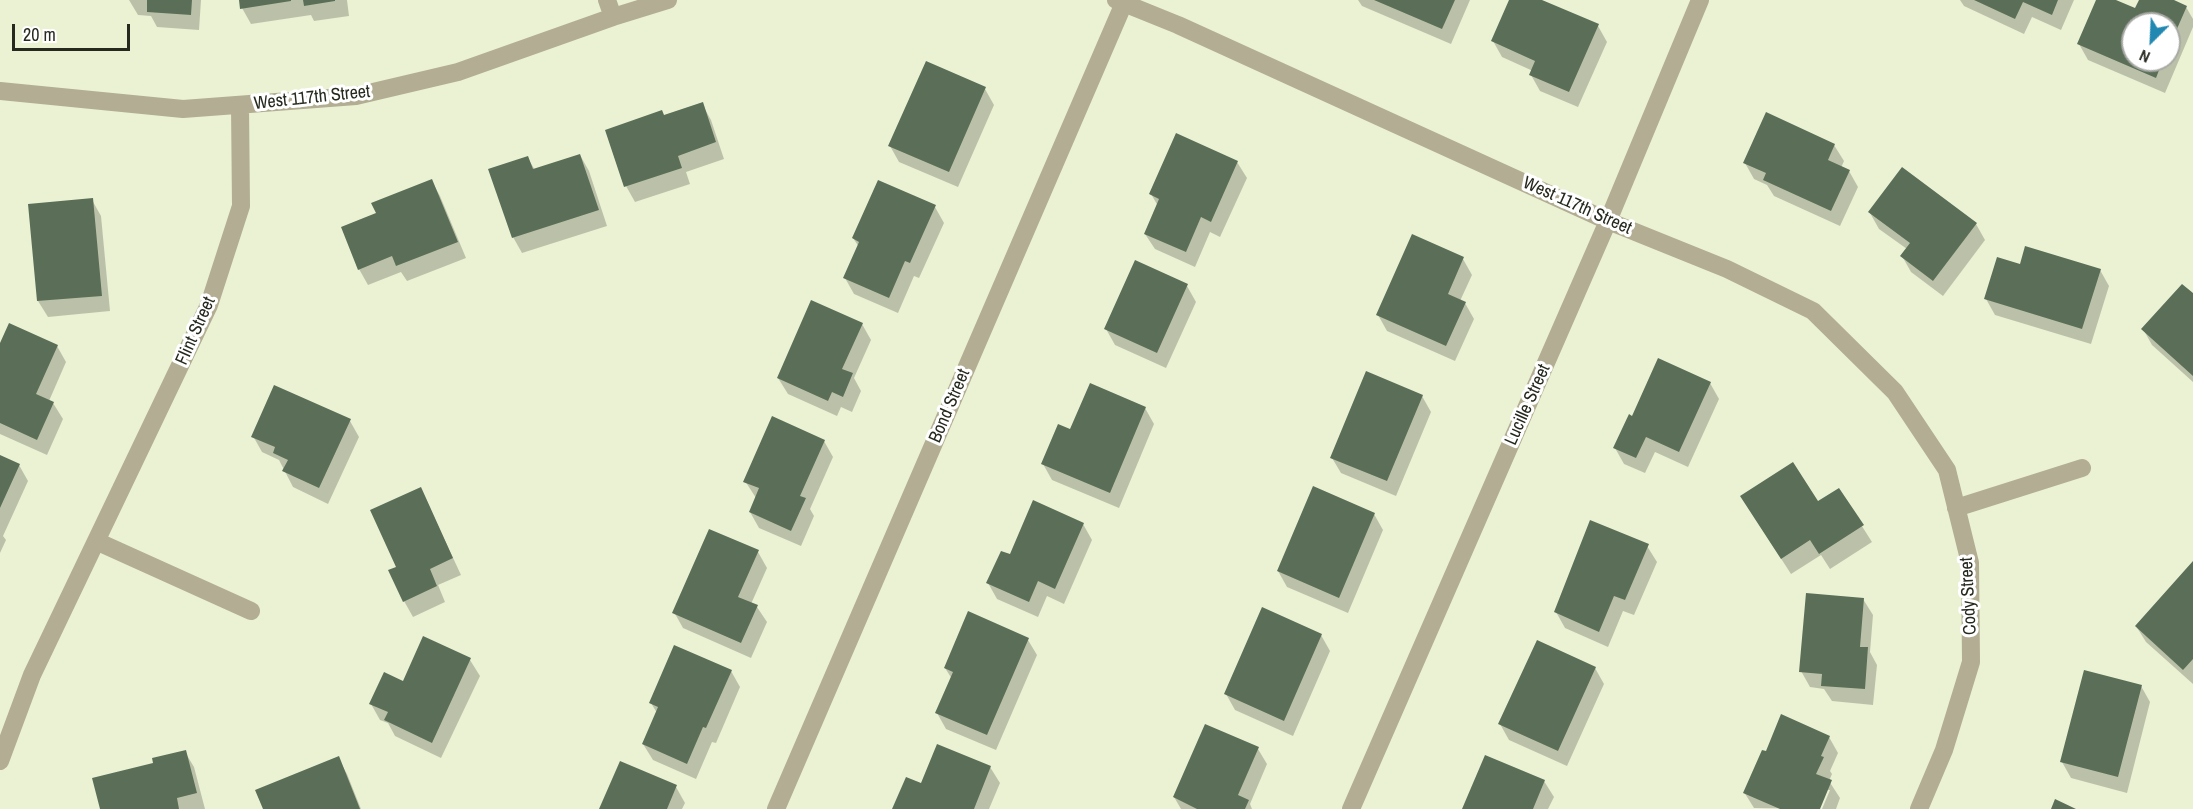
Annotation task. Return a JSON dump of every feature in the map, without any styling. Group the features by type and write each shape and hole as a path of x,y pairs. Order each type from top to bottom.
{"street":[{"name":"West 117th Street","path":"0,91 183,109 356,96 447,75 610,9 668,0"},
{"name":"Lucille Street","path":"1351,809 1608,221 1700,0"},
{"name":"West 117th Street","path":"1120,2 1178,25 1608,221 1727,269 1812,311 1895,392 1947,470 1956,508"},
{"name":"Bond Street","path":"776,809 1120,2"},
{"name":"Flint Street","path":"0,761 32,675 209,305 241,206 240,105"},
{"path":"1956,508 2082,468"},
{"name":"Cody Street","path":"1919,809 1944,750 1971,662 1970,563 1956,508"},
{"path":"96,541 251,611"}],"building":[{"path":"147,0 192,0 191,15 147,12"},
{"path":"239,0 291,0 291,1 240,9"},
{"path":"303,0 335,0 335,1 304,6"},
{"path":"1374,0 1455,0 1442,29"},
{"path":"1509,0 1542,0 1599,24 1569,92 1529,75 1535,61 1491,41"},
{"path":"1974,0 2058,0 2052,15 2023,2 2015,19"},
{"path":"2096,0 2116,0 2135,8 2139,0 2174,0 2187,6 2181,20 2181,12 2121,12 2121,63 2077,44"},
{"path":"926,61 986,87 949,172 888,146"},
{"path":"2142,72 2158,72 2156,78"},
{"path":"703,102 716,142 678,156 682,168 624,187 605,130 662,110 664,115"},
{"path":"1766,112 1835,144 1828,160 1850,170 1831,211 1763,180 1766,173 1743,163"},
{"path":"1176,133 1238,161 1211,222 1201,217 1186,252 1144,234 1159,199 1149,194"},
{"path":"580,154 599,210 512,238 488,169 528,156 533,169"},
{"path":"1902,167 1977,223 1933,281 1900,256 1910,243 1868,212"},
{"path":"432,179 458,242 396,266 392,256 358,270 341,227 376,213 371,203"},
{"path":"878,180 936,205 910,263 905,261 889,298 843,278 859,242 852,238"},
{"path":"93,198 102,296 37,301 28,204"},
{"path":"1412,234 1464,257 1448,294 1466,302 1446,346 1376,315"},
{"path":"2025,246 2101,269 2082,329 1984,299 1997,257 2020,264"},
{"path":"1135,260 1188,284 1157,353 1104,329"},
{"path":"2182,284 2193,293 2193,376 2141,329"},
{"path":"811,300 863,323 842,369 853,373 843,397 832,392 828,401 777,378"},
{"path":"9,323 58,345 36,394 54,402 37,440 0,423 0,343"},
{"path":"1658,358 1711,382 1679,452 1646,437 1636,458 1613,448 1629,414 1632,416"},
{"path":"1366,371 1423,395 1387,481 1330,458"},
{"path":"1090,383 1146,407 1110,493 1041,464 1058,424 1070,429"},
{"path":"274,385 351,419 319,488 282,471 288,460 273,453 275,447 251,437"},
{"path":"772,416 825,440 800,496 806,498 791,531 749,512 759,488 743,482"},
{"path":"0,455 20,464 0,508"},
{"path":"1793,462 1818,501 1839,488 1864,525 1819,554 1810,540 1781,559 1740,496"},
{"path":"1313,486 1375,513 1339,598 1277,571"},
{"path":"421,487 453,558 430,569 437,586 403,602 388,570 396,567 370,510"},
{"path":"1033,500 1084,523 1055,589 1038,581 1029,602 986,583 1001,551 1010,554"},
{"path":"1590,520 1649,544 1625,600 1614,596 1599,632 1554,612"},
{"path":"709,529 759,550 738,597 758,605 741,643 672,613"},
{"path":"2193,561 2193,659 2183,670 2135,626"},
{"path":"1806,593 1864,598 1860,647 1868,647 1865,689 1821,686 1822,674 1799,672"},
{"path":"1262,607 1322,634 1284,721 1224,694"},
{"path":"968,611 1029,638 987,735 935,713 953,672 944,668"},
{"path":"423,636 471,658 432,743 384,720 388,712 369,704 384,672 403,681"},
{"path":"1537,640 1596,667 1558,751 1498,724"},
{"path":"674,645 732,670 687,764 642,744 658,707 649,703"},
{"path":"2084,670 2142,685 2118,777 2060,762"},
{"path":"1781,714 1830,736 1816,774 1832,780 1820,809 1780,809 1743,793 1762,750 1766,751"},
{"path":"1205,724 1259,747 1238,795 1249,800 1245,809 1197,809 1173,797"},
{"path":"937,744 991,766 974,809 892,809 906,777 921,783"},
{"path":"186,750 197,793 177,798 179,809 100,809 92,778 153,763 152,758"},
{"path":"1485,755 1545,780 1533,809 1462,809"},
{"path":"339,756 360,809 263,809 255,790"},
{"path":"620,761 677,785 667,809 599,809"},
{"path":"2055,799 2076,809 2051,809"}]}
